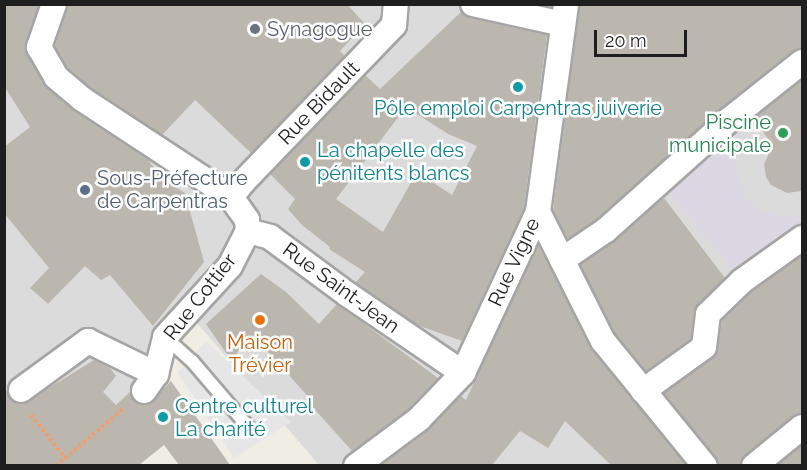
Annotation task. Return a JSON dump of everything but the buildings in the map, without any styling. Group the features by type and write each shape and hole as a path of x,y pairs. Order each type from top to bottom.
{"street":[{"path":"54,4 39,47 56,77 82,99 231,197 247,220 248,231"},
{"name":"Rue Bidault","path":"231,197 394,25 396,4"},
{"path":"473,4 564,14"},
{"name":"Rue Vigne","path":"356,465 419,419 463,373 538,212 564,14"},
{"path":"562,260 606,230 729,120 802,62"},
{"path":"538,212 603,341 705,465"},
{"name":"Rue Cottier","path":"150,382 165,337 230,266 248,231"},
{"name":"Rue Saint-Jean","path":"248,231 270,237 346,294 463,373"},
{"path":"643,391 704,347 708,314 742,281 802,238"},
{"path":"21,390 87,341 150,382"},
{"path":"754,465 802,428"}],"lane":[{"path":"165,337 192,361 251,430"}],"path":[{"path":"56,465 150,382"},
{"path":"32,416 65,458"}],"shaded area":[{"path":"4,5 802,5 802,465 319,465 179,302 156,330 140,389 43,465 5,465"},
{"path":"729,120 744,138 734,159 745,197 759,210 785,217 802,214 802,238 742,281 660,181"},
{"path":"206,341 291,422 234,458 178,373"}],"place":[{"name":"Synagogue","path":"255,29"},
{"name":"Pôle emploi Carpentras juiverie","path":"518,87"},
{"name":"Piscine municipale","path":"783,133"},
{"name":"La chapelle des pénitents blancs","path":"305,162"},
{"name":"Sous-Préfecture de Carpentras","path":"85,190"},
{"name":"Maison Trévier","path":"260,320"},
{"name":"Centre culturel La charité","path":"163,417"}]}
